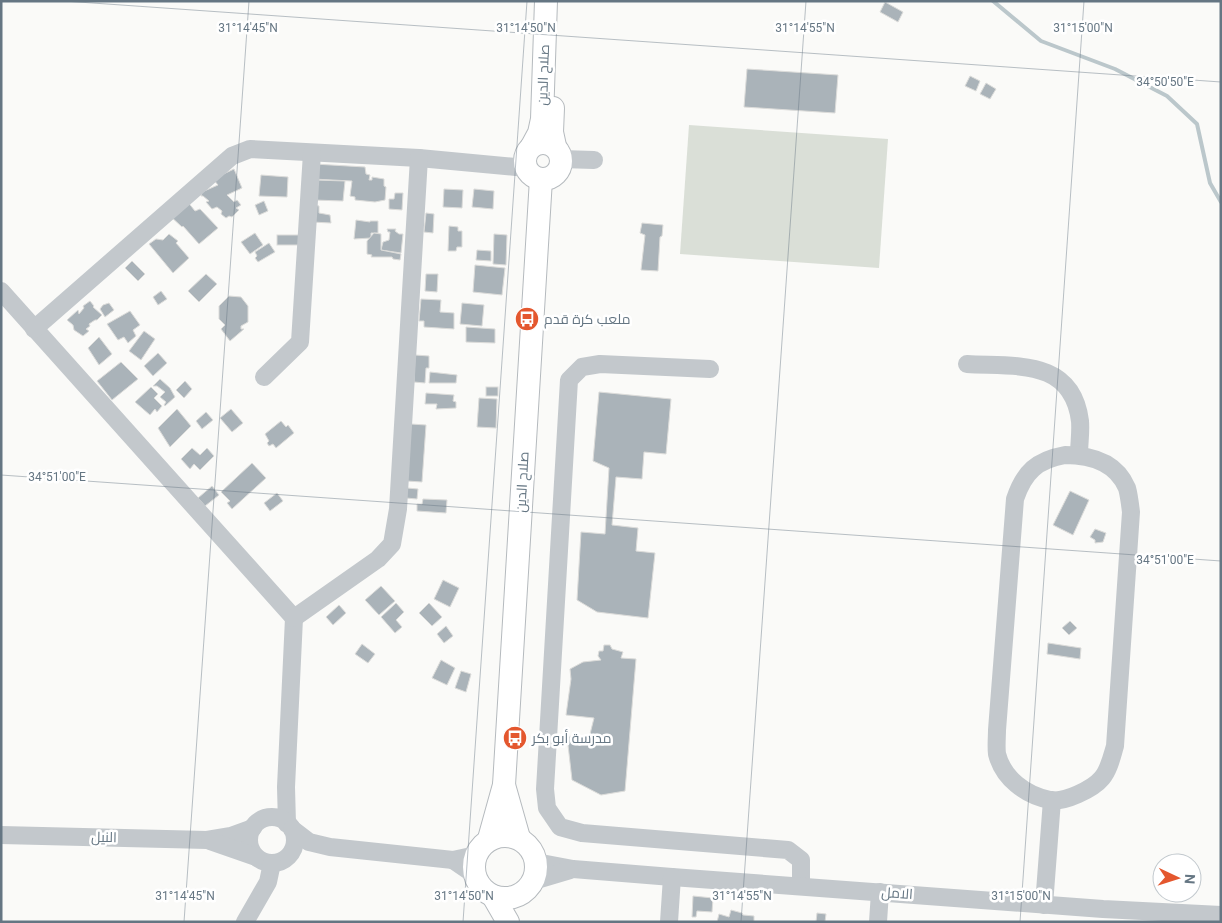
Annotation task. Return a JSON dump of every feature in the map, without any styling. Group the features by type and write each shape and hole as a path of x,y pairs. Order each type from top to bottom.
{"main road":[{"name":"صلاح الدين","path":"532,146 542,119 546,1"},
{"name":"صلاح الدين","path":"558,153 552,127 561,1"},
{"path":"544,142 558,153 560,168 557,173 547,179 534,174 525,156 532,146 544,142"},
{"name":"صلاح الدين","path":"480,857 504,784 534,174"},
{"name":"صلاح الدين","path":"504,784 519,838"},
{"path":"509,835 519,838 533,852 535,871 528,888 521,894 503,897 485,891 479,884 480,857 499,836 509,835"},
{"path":"503,897 509,922"}],"street":[{"path":"34,329 232,156 250,150 419,158 534,174"},
{"path":"264,377 300,342 312,153"},
{"path":"558,153 594,160"},
{"path":"294,618 378,559 392,544 398,509 419,158"},
{"path":"1,291 294,618 286,787 289,826 294,843 288,856 270,860"},
{"path":"710,369 600,364 582,367 569,380 545,789 547,808 560,827 582,833 788,850 801,860 801,886"},
{"path":"967,364 1031,368 1045,371 1059,379 1070,389 1076,405 1080,421 1079,455"},
{"path":"1079,455 1089,456 1102,461 1119,474 1127,490 1131,512 1114,746 1112,760 1102,778 1086,791 1052,800 1030,793 1010,779 997,754 1004,638 1015,499 1021,482 1033,468 1050,458 1079,455"},
{"path":"270,860 249,843 250,835 259,823 279,807 286,787"},
{"path":"1044,905 1052,800"},
{"path":"207,840 231,836 273,818 281,819 309,842 330,847 453,860 480,857"},
{"name":"النيل","path":"1,835 207,840"},
{"path":"207,840 270,860 330,847"},
{"path":"245,922 268,882 270,860"},
{"name":"الامل","path":"535,871 573,869 1044,905 1221,915"},
{"path":"668,922 672,877"},
{"path":"878,922 880,892"}],"shaded area":[{"path":"689,125 888,139 879,268 680,254"}],"building":[{"path":"885,2 903,12 898,22 880,12"},
{"path":"747,69 838,75 835,113 744,107"},
{"path":"970,76 980,81 976,91 965,86"},
{"path":"986,83 996,89 990,99 980,94"},
{"path":"314,164 365,167 366,174 370,175 369,180 372,180 372,177 384,179 384,186 386,187 385,200 375,202 355,200 355,197 350,196 352,181 313,179"},
{"path":"234,169 242,188 227,195 234,202 237,200 241,205 236,208 239,210 232,217 226,218 221,214 222,211 217,207 212,209 206,202 209,201 201,196 202,192 218,185 213,179"},
{"path":"261,175 288,177 287,197 259,196"},
{"path":"315,180 345,181 343,201 314,200"},
{"path":"444,189 463,190 462,208 443,207"},
{"path":"474,189 494,191 493,209 472,207"},
{"path":"395,193 403,193 402,210 389,209 389,199 394,199"},
{"path":"187,201 195,211 200,209 218,228 199,244 183,226 168,214"},
{"path":"264,201 268,211 259,215 255,205"},
{"path":"313,205 319,206 319,213 330,215 331,223 312,222"},
{"path":"426,213 434,214 433,233 424,232"},
{"path":"356,220 378,221 378,233 371,233 371,238 354,239"},
{"path":"642,223 663,225 662,236 660,237 658,271 641,270 645,235 640,233"},
{"path":"449,226 458,227 458,231 462,231 462,247 457,247 456,251 448,251"},
{"path":"387,229 396,229 395,231 399,234 403,234 401,253 381,250 383,242 389,240 390,232"},
{"path":"255,233 263,245 250,254 241,242"},
{"path":"374,233 381,234 381,250 401,254 400,260 393,259 392,257 371,257 372,255 367,254 367,241"},
{"path":"169,234 178,241 176,243 189,258 173,273 149,244 156,239 163,240"},
{"path":"494,234 507,235 506,265 493,264"},
{"path":"277,235 299,235 299,245 277,245"},
{"path":"269,243 275,252 258,262 255,258 257,256 255,252"},
{"path":"477,250 491,251 491,261 476,260"},
{"path":"132,261 145,274 138,281 125,268"},
{"path":"475,265 505,268 502,295 473,292"},
{"path":"206,274 217,284 199,302 188,291"},
{"path":"426,274 438,274 437,292 425,291"},
{"path":"161,291 167,299 158,305 153,297"},
{"path":"229,296 241,297 248,306 248,322 241,326 241,329 244,329 230,341 221,329 225,325 219,319 219,306"},
{"path":"421,299 441,300 440,312 454,313 454,329 424,327 424,321 419,321"},
{"path":"90,301 93,307 102,315 89,324 90,326 86,329 89,331 83,336 74,330 73,325 67,320 78,310 79,314 84,308 83,306"},
{"path":"109,303 114,310 105,317 100,309 103,305"},
{"path":"462,303 484,305 482,326 460,324"},
{"path":"130,311 140,325 133,330 136,336 128,343 124,337 118,340 107,324"},
{"path":"466,327 495,329 495,343 466,342"},
{"path":"144,331 155,339 141,360 129,351"},
{"path":"99,337 112,354 99,365 88,348"},
{"path":"158,353 167,363 153,376 144,366"},
{"path":"415,355 429,356 429,368 426,368 425,383 414,382"},
{"path":"121,362 138,379 112,400 97,381"},
{"path":"430,372 457,375 456,383 429,383"},
{"path":"160,379 170,388 175,397 165,406 166,402 160,397 165,392 157,386 153,386"},
{"path":"185,381 192,389 184,398 176,390"},
{"path":"151,387 158,394 154,398 162,406 157,412 155,409 150,415 135,402"},
{"path":"486,387 498,387 498,396 486,396"},
{"path":"599,392 671,399 666,454 644,452 642,479 616,477 612,525 638,528 636,551 655,553 648,618 597,612 577,600 581,532 605,534 609,468 593,461"},
{"path":"426,393 454,395 453,401 456,402 456,408 436,409 437,404 425,404"},
{"path":"479,398 497,399 496,428 477,427"},
{"path":"177,409 191,426 170,447 158,428"},
{"path":"231,409 243,423 232,432 220,418"},
{"path":"206,412 213,420 202,429 196,421"},
{"path":"281,421 286,427 288,425 294,433 276,448 273,444 269,446 267,443 269,441 265,434"},
{"path":"411,424 426,425 422,482 407,481"},
{"path":"192,448 200,455 207,448 214,456 200,470 194,464 190,469 181,459"},
{"path":"252,463 266,478 232,509 227,503 230,501 221,492"},
{"path":"212,486 219,495 205,506 198,498"},
{"path":"407,488 418,489 417,499 406,498"},
{"path":"1070,491 1089,500 1073,535 1053,525"},
{"path":"277,493 283,501 270,511 264,503"},
{"path":"423,499 447,500 446,513 417,511 417,504 422,504"},
{"path":"1095,529 1106,533 1103,542 1095,543 1095,540 1090,537"},
{"path":"443,580 459,588 450,607 434,599"},
{"path":"381,586 395,601 379,615 365,600"},
{"path":"396,603 404,612 396,620 402,627 395,633 381,617"},
{"path":"429,603 442,617 432,626 419,613"},
{"path":"339,605 346,613 333,625 326,617"},
{"path":"1070,621 1077,628 1069,635 1062,628"},
{"path":"446,626 453,636 444,643 437,634"},
{"path":"1048,643 1081,648 1080,659 1047,654"},
{"path":"362,644 375,654 368,663 355,654"},
{"path":"604,645 610,645 612,649 623,652 621,658 636,659 625,791 601,795 572,780 567,736 589,738 594,718 566,715 571,679 570,669 583,662 601,660 598,656 599,651 603,651"},
{"path":"441,660 455,668 447,685 432,678"},
{"path":"461,671 471,674 466,692 455,688"},
{"path":"693,896 713,898 712,912 697,911 696,917 692,917"},
{"path":"731,910 743,915 754,916 754,922 717,922 719,914 729,917"},
{"path":"817,913 826,914 825,922 816,922"}],"waterway":[{"path":"993,1 1041,41 1115,69 1167,96 1197,124 1210,183 1221,202"}],"place":[{"name":"ملعب كرة قدم","path":"527,319"},
{"name":"مدرسة أبو بكر","path":"515,738"}]}
